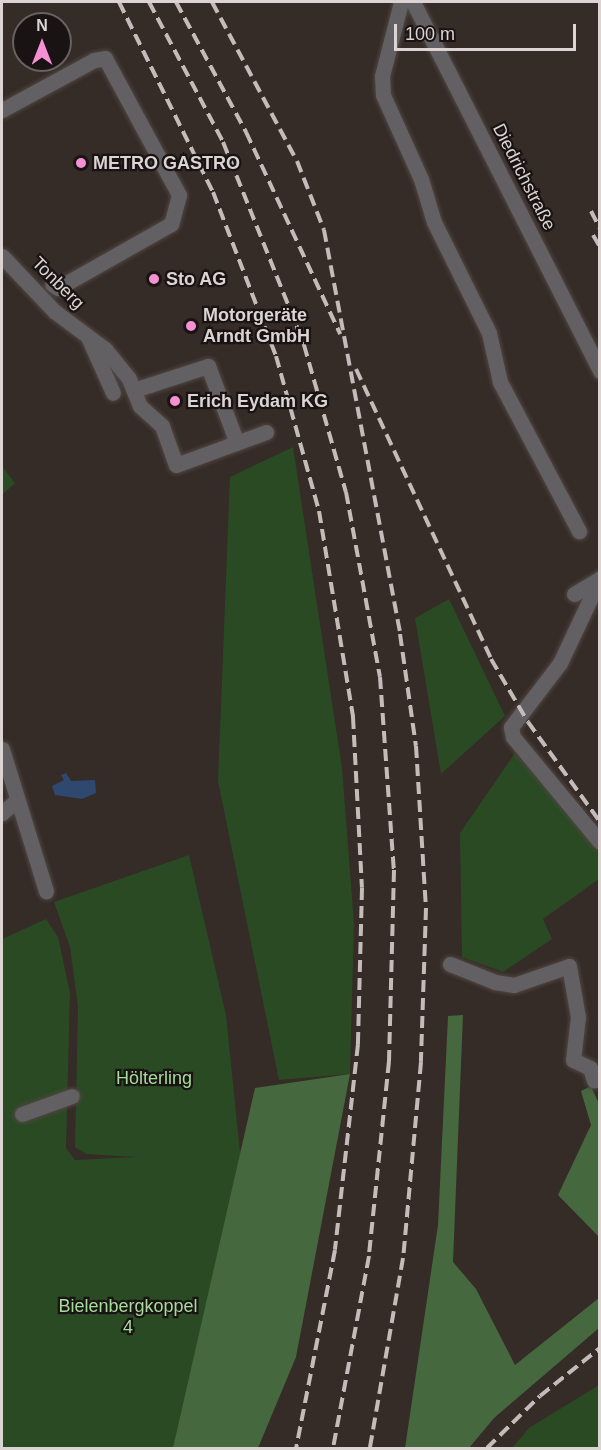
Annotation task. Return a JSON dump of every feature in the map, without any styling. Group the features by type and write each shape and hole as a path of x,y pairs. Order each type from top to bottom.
{"street":[{"path":"402,2 382,76 383,94 421,179 434,222 489,333 500,382 579,531"},
{"name":"Diedrichstraße","path":"412,2 600,371"},
{"path":"2,110 94,60 105,58 113,67 178,195 171,224 58,288 52,284"},
{"name":"Tonberg","path":"2,256 54,311 105,349 134,390 140,406 162,426 176,465 237,443"},
{"path":"88,337 113,393"},
{"path":"134,390 208,366 237,443 266,432"},
{"path":"574,594 599,578"},
{"path":"599,578 560,663 511,727 513,737 600,842"},
{"path":"2,749 16,801 46,891"},
{"path":"2,813 16,801"},
{"path":"450,964 495,982 514,985 569,966 578,1017 573,1060 590,1068 594,1080"},
{"path":"22,1114 72,1096"}],"green space":[{"path":"293,447 342,768 354,923 350,1074 279,1080 218,781 230,477"},
{"path":"2,466 15,483 2,495"},
{"path":"449,599 505,716 441,774 415,618"},
{"path":"515,753 599,849 599,879 543,919 552,939 503,972 462,957 460,833"},
{"path":"189,855 226,1015 241,1162 217,1448 2,1448 2,939 46,919 58,937 70,993 66,1148 75,1160 136,1157 86,1154 75,1147 78,1007 70,947 54,902"},
{"path":"463,1015 453,1262 476,1289 515,1365 599,1298 599,1328 494,1418 469,1448 405,1448 438,1225 448,1016"},
{"path":"350,1074 296,1357 258,1448 173,1448 255,1088"},
{"path":"591,1086 599,1104 599,1237 558,1195 591,1125 581,1091"},
{"path":"599,1385 599,1448 512,1448 529,1428"}],"water":[{"path":"66,773 71,781 95,780 96,793 82,799 55,795 52,786 64,780 61,775"}],"railway":[{"path":"119,2 213,192 276,356 319,511 353,717 362,888 358,1044 335,1250 296,1448"},
{"path":"149,2 223,142 304,345 346,492 380,677 394,870 389,1061 369,1256 333,1448"},
{"path":"176,2 246,132 340,334"},
{"path":"212,2 297,161 324,230 400,634 416,746 426,908 421,1062 403,1258 370,1448"},
{"path":"591,211 600,229"},
{"path":"593,235 600,247"},
{"path":"356,369 491,659 528,722 600,822"},
{"path":"487,1448 540,1396 600,1348"}],"place":[{"name":"METRO GASTRO","path":"81,163"},
{"name":"Sto AG","path":"154,279"},
{"name":"Motorgeräte Arndt GmbH","path":"191,326"},
{"name":"Erich Eydam KG","path":"175,401"}],"park label":[{"name":"Hölterling","path":"154,1078"},
{"name":"Bielenbergkoppel 4","path":"128,1317"}]}
